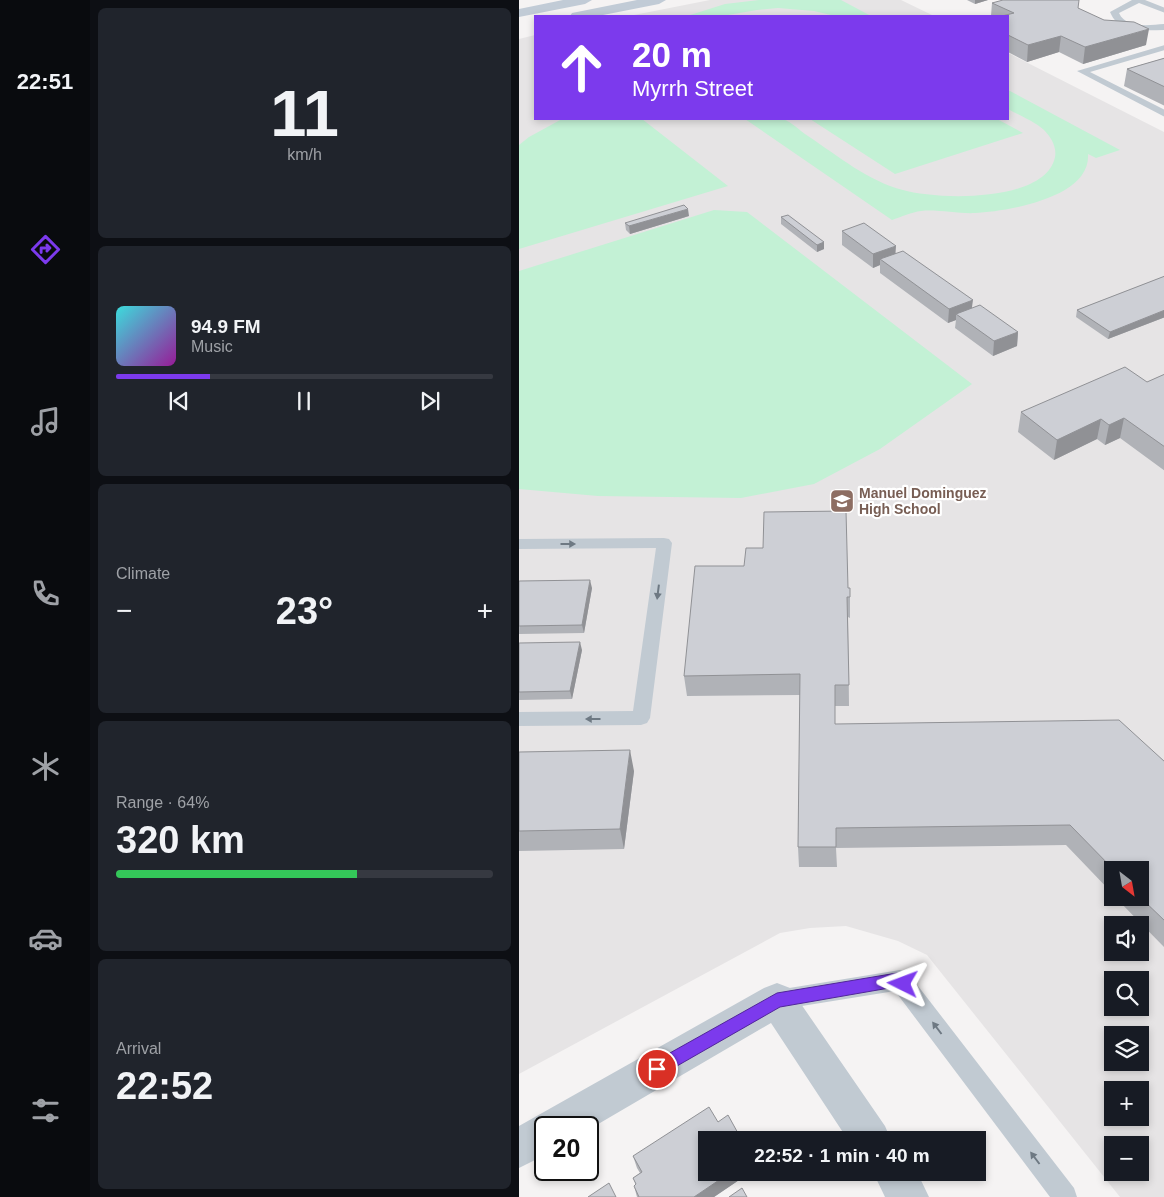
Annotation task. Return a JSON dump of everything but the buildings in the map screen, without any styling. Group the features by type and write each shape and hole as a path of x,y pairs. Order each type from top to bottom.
{"main road":[{"path":"519,13 585,0"},
{"path":"582,15 659,0"}],"street":[{"path":"575,1116 777,1000 865,1131"},
{"path":"519,1148 534,1139"},
{"path":"899,1181 909,1197"}],"lane":[{"path":"1164,11 1139,0 1114,12 1118,20 1131,26 1164,27"},
{"path":"1164,46 1081,71 1164,114"},
{"path":"1107,86 1128,80"},
{"path":"519,544 664,543 641,718 519,719"},
{"path":"777,1000 900,980 1065,1197"}],"shaded area":[{"path":"710,0 901,0 932,15 634,15"},
{"name":"Manuel Dominguez High School","path":"534,35 534,120 1009,120 1009,54 1164,132 1164,1197 1120,1197 1107,1181 1149,1181 1149,1136 1104,1136 1104,1177 927,955 898,941 846,926 810,928 780,933 519,1074 519,39"}],"green space":[{"path":"759,0 841,0 869,15 831,15 814,11 778,8 728,15 690,15 725,4"},
{"path":"1009,91 1120,150 1096,158 1088,154 1085,169 1076,182 1045,199 1026,205 989,212 921,211 892,220 746,120 786,120 842,160 878,181 903,190 940,196 988,194 1012,190 1032,183 1047,172 1055,157 1053,142 1044,130 1009,110"},
{"path":"560,120 643,120 728,186 519,249 519,145 529,137"},
{"path":"812,120 999,120 1023,133 895,174"},
{"path":"714,210 747,212 972,384 880,449 814,484 741,498 598,496 519,489 519,271"}],"place":[{"name":"Manuel Dominguez High School","path":"842,501"}],"route":[{"path":"657,1069 777,1000 897,980 900,980 903,984"}]}
